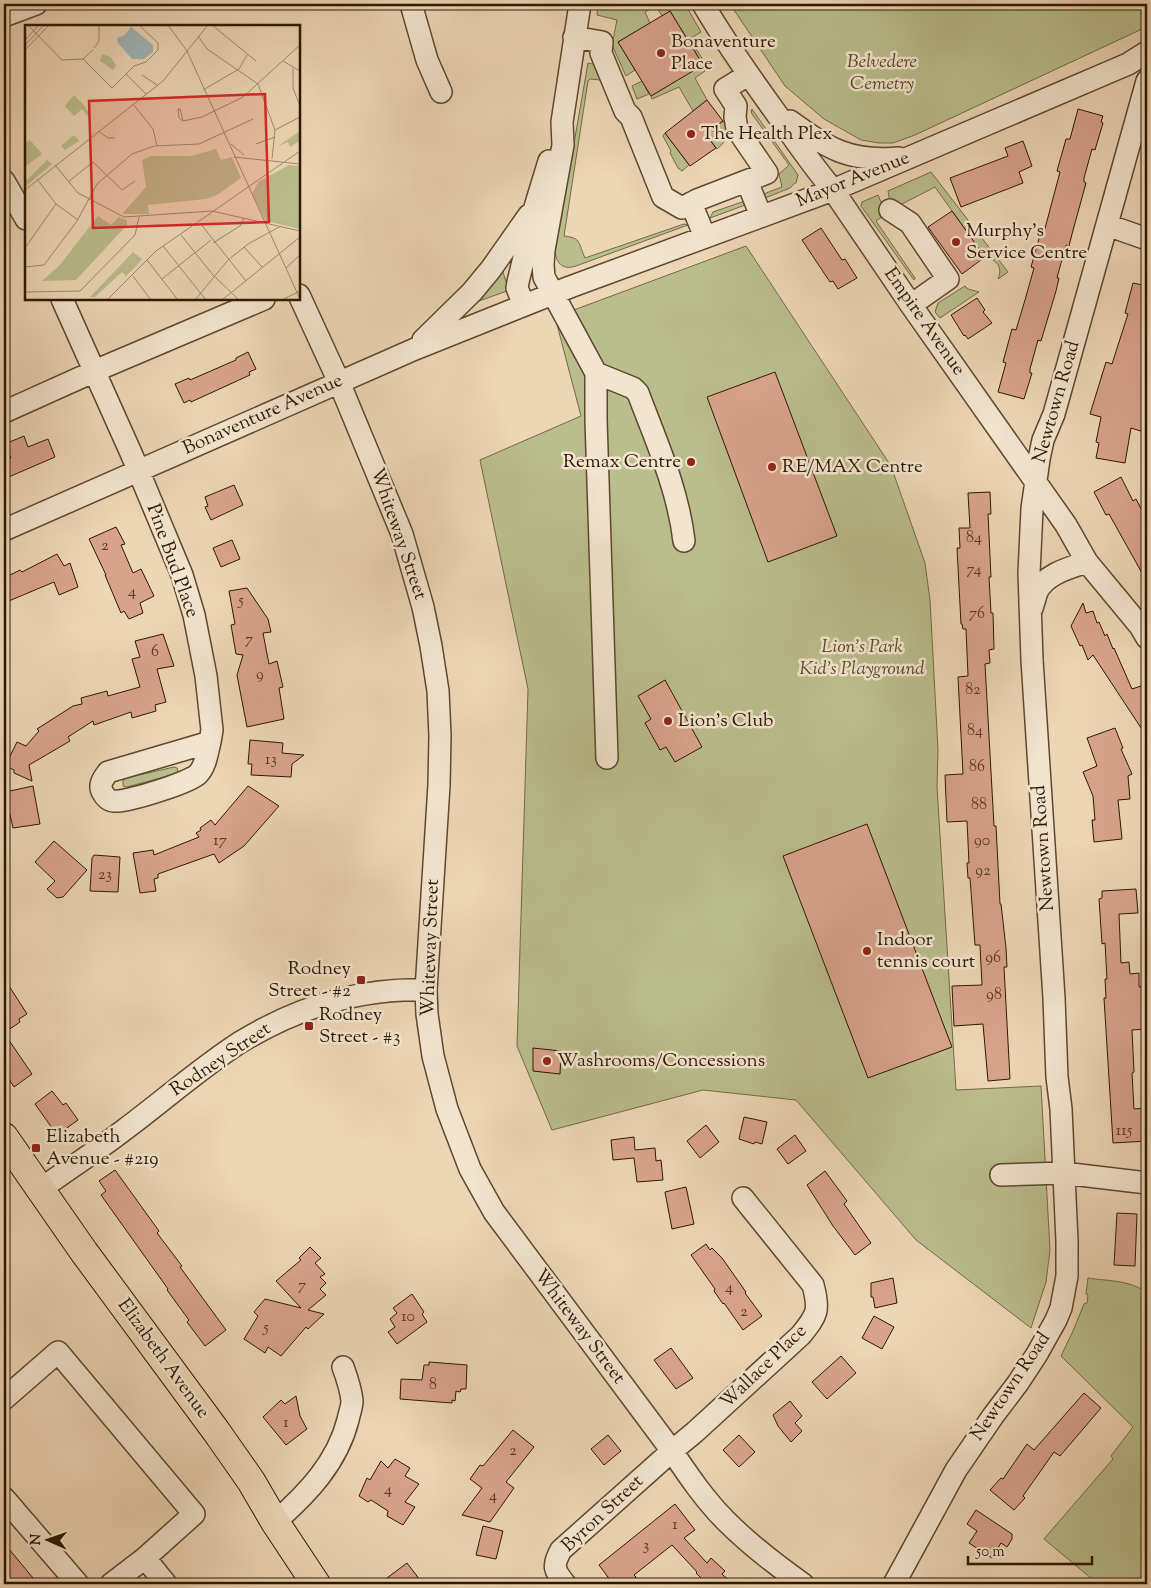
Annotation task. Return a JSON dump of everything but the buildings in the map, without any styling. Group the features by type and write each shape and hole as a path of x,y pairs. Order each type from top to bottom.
{"main road":[{"name":"Elizabeth Avenue","path":"4,1137 84,1252 251,1481 275,1522 316,1584"}],"street":[{"path":"4,16 36,4"},
{"path":"411,4 427,60 441,92"},
{"path":"524,305 517,288 535,207 562,122 580,4"},
{"name":"Empire Avenue","path":"703,4 748,75 833,190 911,305 1074,537 1087,562 1145,628"},
{"path":"574,37 602,42 601,53 625,111 631,117 663,196 682,208 767,173 737,129 736,106 725,89 748,75"},
{"name":"Mayor Avenue","path":"552,294 833,190 1128,64 1147,52"},
{"name":"Newtown Road","path":"894,1584 956,1470 993,1416 1018,1384 1037,1354 1056,1320 1067,1276 1067,1241 1028,573 1032,509 1043,440 1054,414 1147,81"},
{"path":"773,109 812,138 839,152 880,160 912,157"},
{"path":"562,122 563,145 542,265 544,278 596,373 596,430 607,758"},
{"path":"4,181 25,218"},
{"path":"747,181 761,216"},
{"path":"692,203 705,237"},
{"path":"415,349 472,292 491,270 535,207"},
{"path":"890,210 910,223 948,279 911,305"},
{"path":"1107,225 1147,239"},
{"name":"Bonaventure Avenue","path":"4,530 415,349 552,294"},
{"name":"Whiteway Street","path":"300,297 339,382 402,534 423,607 431,646 438,691 440,746 426,990 430,1038 439,1082 453,1127 477,1182 494,1212 672,1451 697,1488 726,1521 753,1546 803,1584"},
{"name":"Pine Bud Place","path":"62,300 138,470 182,575 194,614 210,700 212,730 210,742 205,764 197,775 184,782 114,802 106,798 101,789 102,780 108,772 210,742"},
{"path":"4,412 94,371 262,300"},
{"path":"596,373 633,388 638,393 671,482 681,518 684,541"},
{"path":"1030,615 1037,591 1046,581 1054,574 1087,562"},
{"name":"Rodney Street","path":"40,1189 123,1131 238,1044 280,1021 315,1006 341,999 385,992 426,990"},
{"path":"1002,1175 1063,1173 1147,1183"},
{"name":"Wallace Place","path":"672,1451 801,1335 814,1319 818,1302 813,1285 743,1198"},
{"path":"4,1399 58,1352 194,1514 145,1558 111,1584"},
{"path":"275,1522 317,1482 335,1455 346,1429 352,1402 349,1384 343,1367"},
{"name":"Byron Street","path":"565,1584 554,1567 556,1558 561,1550 672,1451"},
{"path":"4,1498 78,1584"},
{"path":"145,1558 166,1584"}],"green space":[{"path":"598,4 685,4 701,32 688,40 670,11 662,16 656,6 645,12 650,23 618,42 635,70 626,76 612,45 617,20 597,15"},
{"name":"Belvedere Cemetry","path":"730,4 1147,5 1142,29 915,135 893,143 879,143 861,140 824,119 785,86"},
{"path":"693,47 695,47 706,65 704,67 705,71 695,78 707,100 693,111 679,87 652,99 651,96 702,65"},
{"path":"588,63 597,65 601,80 590,79 588,81 564,236 574,238 579,242 585,258 684,224 688,225 576,266 565,267 557,260 555,252"},
{"path":"642,81 649,94 637,99 632,86"},
{"path":"752,109 798,175 796,183 790,188 765,198 764,195 766,193 782,187 779,174 789,165 752,114"},
{"path":"723,121 728,132 723,143 717,149 710,140 716,135 712,129"},
{"path":"665,133 689,165 682,171 678,168 670,153 671,151 663,136"},
{"path":"931,172 1008,272 998,279 1000,271 996,262 985,257 935,187 898,206 890,202 888,191"},
{"path":"878,195 886,214 876,221 915,278 914,280 861,206 862,202"},
{"path":"742,202 748,204 710,218 713,212"},
{"name":"Lion's Park Kid's Playground","path":"746,246 891,466 925,563 930,600 938,750 937,787 956,1090 1041,1086 1050,1250 1046,1282 1031,1328 916,1240 796,1100 703,1090 552,1130 517,1046 528,689 480,460 581,416 555,317"},
{"path":"502,269 508,288 507,291 479,301 479,300"},
{"path":"965,286 968,289 979,292 940,318 935,312 938,303"},
{"path":"174,767 178,771 175,774 127,787 123,786 123,781 126,778"},
{"path":"1088,1278 1126,1283 1147,1293 1147,1584 1098,1584 1044,1539 1113,1459 1111,1456 1133,1427 1061,1356 1084,1304 1087,1303"}],"place":[{"name":"Bonaventure Place","path":"661,53"},
{"name":"The Health Plex","path":"691,134"},
{"name":"Murphy's Service Centre","path":"956,242"},
{"name":"Remax Centre","path":"691,462"},
{"name":"RE/MAX Centre","path":"772,467"},
{"name":"Lion's Club","path":"668,721"},
{"name":"Indoor tennis court","path":"867,951"},
{"name":"Rodney Street - #2","path":"361,980"},
{"name":"Rodney Street - #3","path":"309,1026"},
{"name":"Washrooms/Concessions","path":"547,1061"},
{"name":"Elizabeth Avenue - #219","path":"36,1148"}]}
